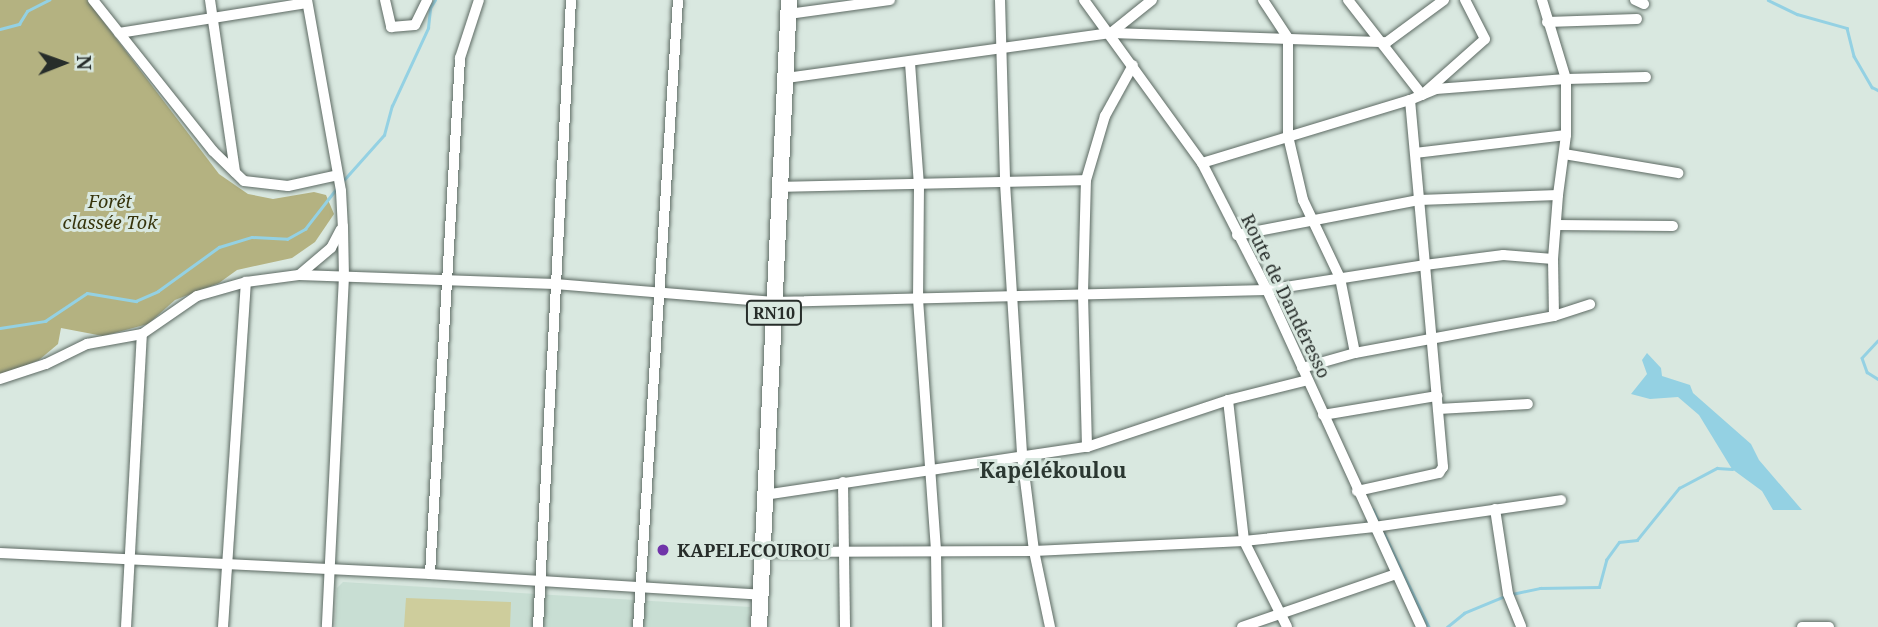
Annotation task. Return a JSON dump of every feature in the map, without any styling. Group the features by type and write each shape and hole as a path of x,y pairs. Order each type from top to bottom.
{"highway":[{"name":"RN10","path":"759,627 789,7"}],"street":[{"path":"93,0 213,151 244,181 288,186 338,176"},
{"path":"210,0 235,172"},
{"path":"385,0 391,27 415,25 427,0"},
{"path":"430,574 460,58 479,0"},
{"path":"538,627 571,0"},
{"path":"638,627 678,0"},
{"path":"789,7 890,0"},
{"path":"1000,0 1005,183 1022,456 1034,551 1050,627"},
{"name":"Route de Dandéresso","path":"1084,0 1111,33 1202,163 1267,290 1421,627"},
{"path":"1111,33 1152,0"},
{"path":"1263,0 1287,38 1288,136 1303,200 1340,278 1355,353"},
{"path":"1348,0 1422,95"},
{"path":"786,78 1111,33 1387,42 1444,0"},
{"path":"1422,95 1485,38 1465,0"},
{"path":"1542,0 1566,79 1566,135 1553,259 1554,316"},
{"path":"119,33 307,2 341,191 343,226 344,276 327,627"},
{"path":"1547,22 1637,19"},
{"path":"909,62 919,186 918,299 936,552 937,627"},
{"path":"1087,447 1083,293 1086,180 1105,116 1133,65"},
{"path":"1202,163 1410,100 1436,89 1566,79 1646,77"},
{"path":"1357,491 1439,473 1444,459 1410,100"},
{"path":"1415,153 1566,135"},
{"path":"1564,154 1678,173"},
{"path":"780,187 919,186 1086,180"},
{"path":"1237,235 1419,200 1559,195"},
{"path":"1556,225 1673,226"},
{"path":"299,275 331,248 343,226"},
{"path":"0,379 46,364 87,344 142,334 159,324 188,299 246,282 299,275 448,278 555,284 774,302 1267,290 1503,255 1553,259"},
{"path":"223,627 246,282"},
{"path":"1302,368 1355,353 1554,316 1590,304"},
{"path":"126,627 142,334"},
{"path":"764,495 929,468 1087,447 1228,400 1308,380"},
{"path":"1323,415 1437,396"},
{"path":"1228,400 1244,541 1287,627"},
{"path":"1438,410 1528,404"},
{"path":"843,482 845,627"},
{"path":"762,552 844,554 1034,551 1244,541 1374,527 1562,500"},
{"path":"1495,509 1508,594 1521,627"},
{"path":"0,553 430,574 760,596"},
{"path":"1242,627 1396,574"},
{"path":"1802,627 1829,627"}],"shaded area":[{"path":"343,582 750,607 749,627 335,627 337,588"},
{"path":"406,598 511,602 510,627 404,627"}],"green space":[{"name":"Forêt classée Tok","path":"0,0 87,0 219,174 248,194 273,199 314,192 326,195 334,214 315,242 292,258 237,270 219,283 175,300 148,324 103,336 61,328 58,344 39,360 0,376"}],"water":[{"path":"1647,353 1661,368 1662,376 1690,385 1693,393 1751,444 1759,460 1802,510 1773,510 1762,491 1732,469 1699,415 1678,397 1650,399 1631,394 1647,374 1642,360"}],"waterway":[{"path":"0,29 19,24 27,11 49,0"},
{"path":"342,182 384,135 392,106 428,28 430,8 435,0"},
{"path":"1768,0 1797,14 1847,28 1854,56 1872,87 1878,90"},
{"path":"0,328 45,321 87,293 136,301 158,291 219,247 252,237 287,239 305,229 336,189"},
{"path":"1878,341 1862,358 1867,372 1878,379"},
{"path":"1512,594 1540,588 1599,587 1606,560 1619,542 1637,540 1679,488 1717,468 1732,469"},
{"path":"1373,509 1379,522"},
{"path":"1384,533 1429,627"},
{"path":"1447,627 1464,613 1505,596"}],"place":[{"name":"KAPELECOUROU","path":"663,550"}],"district":[{"name":"Kapélékoulou","path":"1053,470"}]}
